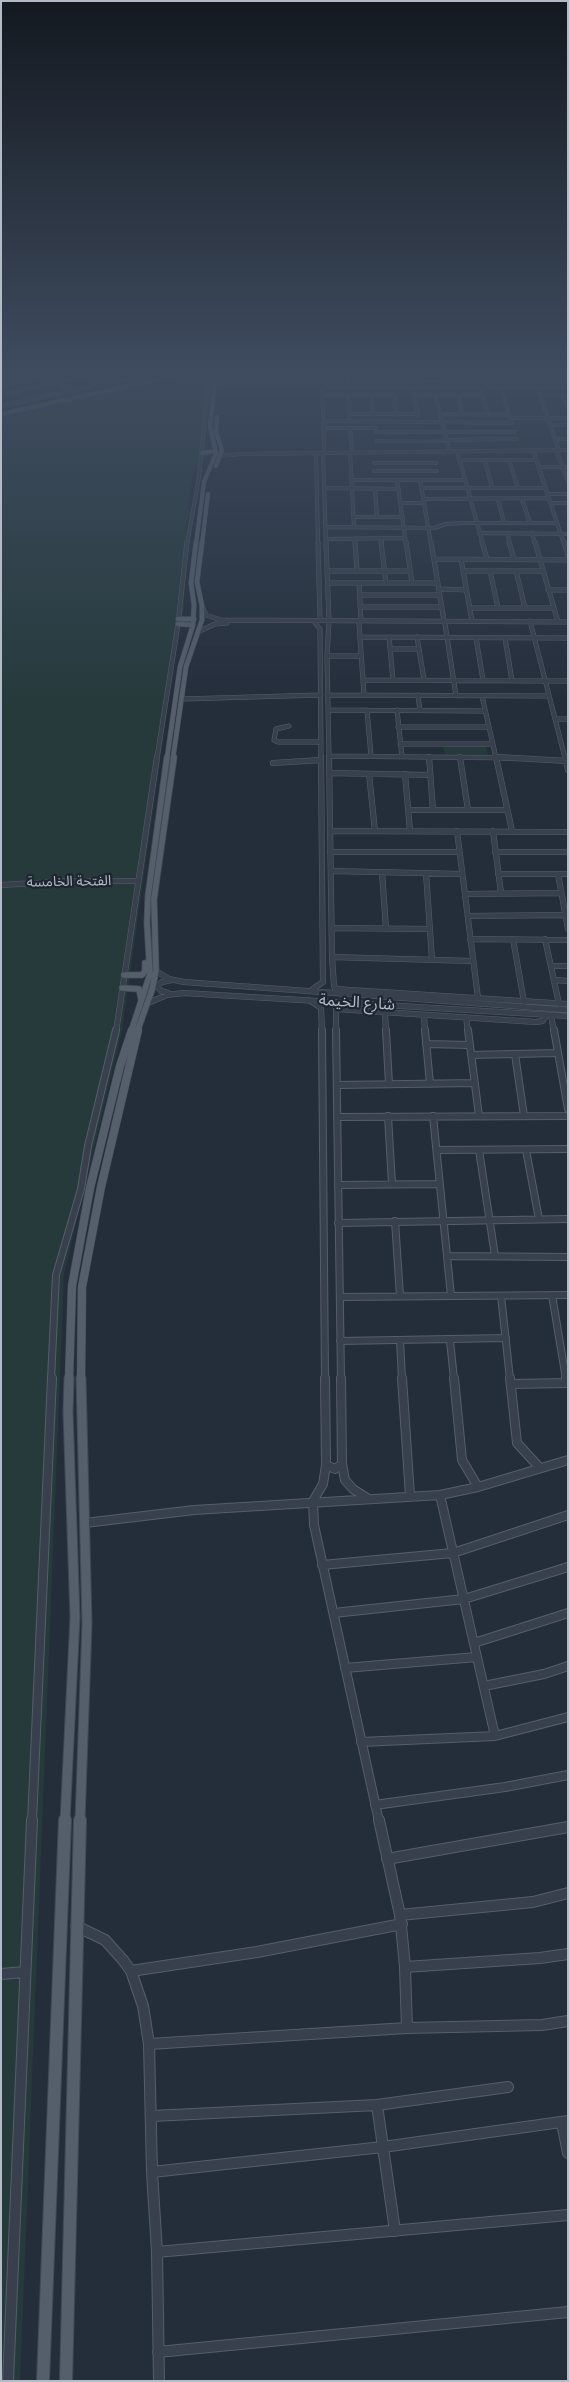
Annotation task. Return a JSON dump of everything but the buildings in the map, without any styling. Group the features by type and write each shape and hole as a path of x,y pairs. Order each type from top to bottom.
{"main road":[{"path":"145,1003 150,974 147,923 148,896 187,652 196,625 197,597 191,583 200,510 207,485"},
{"path":"196,625 197,597"},
{"path":"178,622 196,625"},
{"path":"43,2381 62,1883 74,1668 75,1617 68,1412 72,1286 90,1188 125,1062 156,971 154,898 187,652"},
{"path":"124,975 143,974 149,957"},
{"path":"122,988 140,990 145,1003"},
{"path":"66,2381 76,1926 86,1700 80,1392 82,1287 125,1062"},
{"path":"74,1668 81,1672 86,1668"},
{"path":"72,1700 78,1696 86,1700"}],"street":[{"path":"8,2381 56,1275 81,1188 88,1146 120,1013 137,881 178,622 188,537 197,485"},
{"path":"317,485 322,760 322,984 326,988 568,1004"},
{"path":"398,485 412,583"},
{"path":"545,485 568,555"},
{"path":"341,994 334,988 332,957 327,656 329,622 324,488 399,489"},
{"path":"352,488 354,527"},
{"path":"375,488 377,517"},
{"path":"456,696 422,488 546,488"},
{"path":"466,488 487,559"},
{"path":"401,503 522,498 568,494"},
{"path":"522,498 530,523"},
{"path":"498,499 504,523"},
{"path":"551,503 568,503"},
{"path":"354,517 403,517"},
{"path":"326,527 437,528 446,524 557,522"},
{"path":"479,533 568,534"},
{"path":"507,533 514,559"},
{"path":"532,533 558,622"},
{"path":"318,536 355,539 405,538"},
{"path":"318,541 326,538"},
{"path":"381,538 386,583"},
{"path":"355,539 357,571"},
{"path":"434,559 568,560"},
{"path":"461,559 472,621"},
{"path":"463,570 543,571"},
{"path":"328,571 410,571"},
{"path":"490,571 498,608"},
{"path":"516,571 524,608"},
{"path":"328,583 438,583"},
{"path":"359,583 364,695"},
{"path":"439,590 466,590"},
{"path":"548,590 568,590"},
{"path":"360,595 440,595"},
{"path":"197,597 206,615 214,618"},
{"path":"360,607 442,607"},
{"path":"470,608 554,608"},
{"path":"213,625 204,622 214,618 318,622"},
{"path":"196,625 318,622 568,623"},
{"path":"444,622 525,623"},
{"path":"531,623 568,770"},
{"path":"540,623 568,623"},
{"path":"360,637 568,639"},
{"path":"389,637 393,680"},
{"path":"417,638 424,680"},
{"path":"476,638 483,680"},
{"path":"505,638 512,681"},
{"path":"390,649 419,649"},
{"path":"327,656 361,656"},
{"path":"363,680 568,681"},
{"path":"182,699 321,695"},
{"path":"328,695 549,696"},
{"path":"418,695 420,711"},
{"path":"482,696 494,757 512,831"},
{"path":"328,710 485,711"},
{"path":"367,710 371,756"},
{"path":"397,710 402,757"},
{"path":"555,719 568,719"},
{"path":"289,726 276,729 274,740 278,742 321,742"},
{"path":"398,727 488,727"},
{"path":"400,744 492,744"},
{"path":"329,756 494,757 567,761"},
{"path":"429,757 433,810"},
{"path":"460,757 468,810"},
{"path":"273,763 280,760 322,760"},
{"path":"322,768 329,771 369,774 430,775"},
{"path":"369,774 375,831"},
{"path":"406,774 410,831"},
{"path":"322,781 329,780"},
{"path":"408,810 506,810"},
{"path":"330,831 568,832"},
{"path":"457,831 478,998"},
{"path":"493,831 502,893"},
{"path":"330,852 460,852"},
{"path":"495,852 568,852"},
{"path":"331,872 462,874"},
{"path":"382,872 386,929"},
{"path":"426,873 432,960"},
{"path":"498,874 568,874"},
{"path":"558,874 568,929"},
{"name":"الفتحة الخامسة","path":"1,885 74,881 137,881"},
{"path":"464,894 561,893"},
{"path":"468,916 565,915"},
{"path":"332,928 430,929"},
{"path":"470,939 568,940"},
{"path":"513,939 524,1002"},
{"path":"545,939 559,1004"},
{"path":"332,957 473,961"},
{"path":"551,966 568,966"},
{"name":"شارع الخيمة","path":"156,971 174,980 306,992 568,1010"},
{"path":"173,994 160,991 157,986 162,982 174,980"},
{"path":"554,980 568,980"},
{"path":"306,992 322,984"},
{"name":"شارع الخيمة","path":"145,1003 173,994 309,1000 336,1005 432,1008 568,1016"},
{"path":"309,1000 321,1008 322,1020 324,1191 326,1465 323,1484 313,1501 314,1525 360,1742 401,1920 407,2028"},
{"path":"367,1498 353,1490 345,1480 342,1464 336,1005 385,1012 539,1022 549,1015 568,1109"},
{"path":"490,1005 496,1009 492,1011"},
{"path":"432,1008 432,1015"},
{"path":"530,1014 527,1010 534,1008"},
{"path":"385,1012 389,1084"},
{"path":"424,1015 430,1084"},
{"path":"466,1017 478,1116"},
{"path":"322,1020 336,1020"},
{"path":"426,1044 470,1045"},
{"path":"471,1055 558,1053"},
{"path":"515,1054 524,1116"},
{"path":"336,1085 474,1083"},
{"path":"388,1116 392,1184"},
{"path":"433,1116 451,1296"},
{"path":"337,1117 568,1116"},
{"path":"437,1150 568,1149"},
{"path":"479,1150 495,1256"},
{"path":"526,1150 539,1219"},
{"path":"324,1191 331,1196 338,1189 392,1184 439,1184"},
{"path":"324,1221 331,1216 338,1222 568,1219"},
{"path":"395,1221 400,1296"},
{"path":"447,1256 568,1257"},
{"path":"512,1384 567,1383 552,1295"},
{"path":"340,1296 568,1295"},
{"path":"501,1296 518,1443 539,1467"},
{"path":"340,1341 450,1341 506,1338"},
{"path":"400,1340 410,1496"},
{"path":"450,1341 462,1460 478,1487"},
{"path":"84,1523 194,1510 313,1501 440,1495 478,1487 539,1467 568,1460"},
{"path":"326,1465 335,1469 342,1464"},
{"path":"440,1495 495,1736"},
{"path":"322,1565 453,1552 568,1515"},
{"path":"334,1613 464,1599 568,1567"},
{"path":"474,1643 568,1613"},
{"path":"345,1668 477,1657"},
{"path":"484,1686 544,1674 568,1666"},
{"path":"360,1742 495,1736 568,1717"},
{"path":"375,1805 505,1787 568,1775"},
{"path":"386,1859 568,1827"},
{"path":"131,1971 257,1952 401,1920 532,1902 568,1893"},
{"path":"76,1926 105,1940 131,1971 143,2006 150,2044 159,2381"},
{"path":"405,1967 540,1958 568,1954"},
{"path":"1,1974 25,1972"},
{"path":"150,2044 407,2028 542,2025 568,2021"},
{"path":"152,2116 377,2105 508,2087"},
{"path":"377,2105 395,2231"},
{"path":"152,2172 383,2147 565,2122 568,2153"},
{"path":"157,2252 568,2215"},
{"path":"158,2352 568,2312"}],"green space":[{"path":"1,485 191,485 188,507 190,513 186,526 184,608 178,634 122,1030 64,1274 20,2381 1,2381"},
{"path":"443,746 486,746 488,755 445,755"}]}
